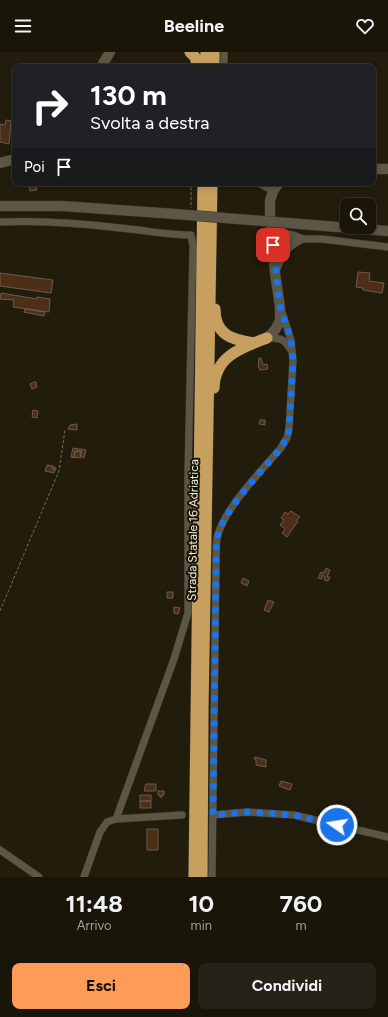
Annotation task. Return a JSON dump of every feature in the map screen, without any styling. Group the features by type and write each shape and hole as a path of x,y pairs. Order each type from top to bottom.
{"highway":[{"path":"190,52 197,64"},
{"path":"206,52 206,64"},
{"path":"214,52 214,64"},
{"name":"Strada Statale 16 Adriatica","path":"194,877 203,186"},
{"name":"Strada Statale 16 Adriatica","path":"202,877 212,186"},
{"path":"211,239 216,263 215,312 218,326 230,338 254,343"},
{"path":"207,454 214,424 214,381 218,369 230,354 267,338"}],"main road":[{"path":"100,52 100,64"},
{"path":"102,64 110,52"},
{"path":"0,163 12,160"},
{"path":"376,169 388,168"},
{"path":"267,338 275,330 280,321 280,307 275,273 270,207 276,187"},
{"path":"0,206 62,206 388,230"}],"street":[{"path":"224,52 224,64"},
{"path":"0,222 52,221 119,227 169,234 191,235 193,246 188,473 188,613 174,659 116,819"},
{"path":"272,231 293,235 300,240"},
{"path":"275,273 288,248 300,240 322,239 388,246"},
{"path":"212,877 217,538 222,523 230,509 280,449 287,438 289,429 293,361 291,340 280,307"},
{"path":"267,338 281,338 291,351"},
{"path":"213,815 247,812 294,815 388,837"},
{"path":"84,877 100,832 106,822 116,819 182,815"},
{"path":"0,850 30,874 39,877"}],"path":[{"path":"0,611 59,470 65,430"}],"building":[{"path":"6,120 11,121 9,144 0,142 0,124 5,125"},
{"path":"29,186 36,186 37,190 30,191"},
{"path":"358,272 370,273 369,281 384,283 382,293 363,290 363,288 356,287"},
{"path":"0,273 53,280 51,293 0,286"},
{"path":"1,293 37,299 37,297 50,299 49,312 13,307 14,300 0,299"},
{"path":"25,309 45,312 44,316 24,312"},
{"path":"259,358 261,358 263,365 267,364 268,369 260,370 258,366"},
{"path":"36,382 37,387 32,389 30,384"},
{"path":"33,410 38,411 37,418 32,417"},
{"path":"260,420 265,420 265,425 259,424"},
{"path":"77,424 77,430 68,429 70,425"},
{"path":"73,448 86,450 84,458 80,455 81,451 75,451 74,458 71,457"},
{"path":"75,451 81,451 81,458 74,457"},
{"path":"47,465 53,466 53,470 54,467 56,468 54,473 45,471"},
{"path":"291,511 300,517 287,537 282,533 285,529 280,525 284,520 281,518 285,512 288,514"},
{"path":"326,568 330,570 327,577 330,577 328,581 324,580 325,577 322,575 322,579 318,578 321,572 324,573"},
{"path":"243,578 249,581 247,586 241,583"},
{"path":"167,592 173,592 173,598 167,598"},
{"path":"268,600 274,602 269,612 264,610"},
{"path":"174,607 180,608 178,614 174,613"},
{"path":"255,757 266,760 266,767 256,765 256,760 254,759"},
{"path":"281,781 292,784 290,790 279,786"},
{"path":"146,784 156,784 156,791 144,791"},
{"path":"158,791 164,791 164,795 162,795 162,797 158,795"},
{"path":"140,795 151,795 151,801 140,801"},
{"path":"140,801 151,801 151,808 140,808"},
{"path":"147,829 158,829 158,850 147,850"}],"route":[{"path":"273,245 280,307 291,340 293,361 289,429 287,438 280,449 230,509 222,523 217,538 213,815 247,812 294,815 337,825"}]}
